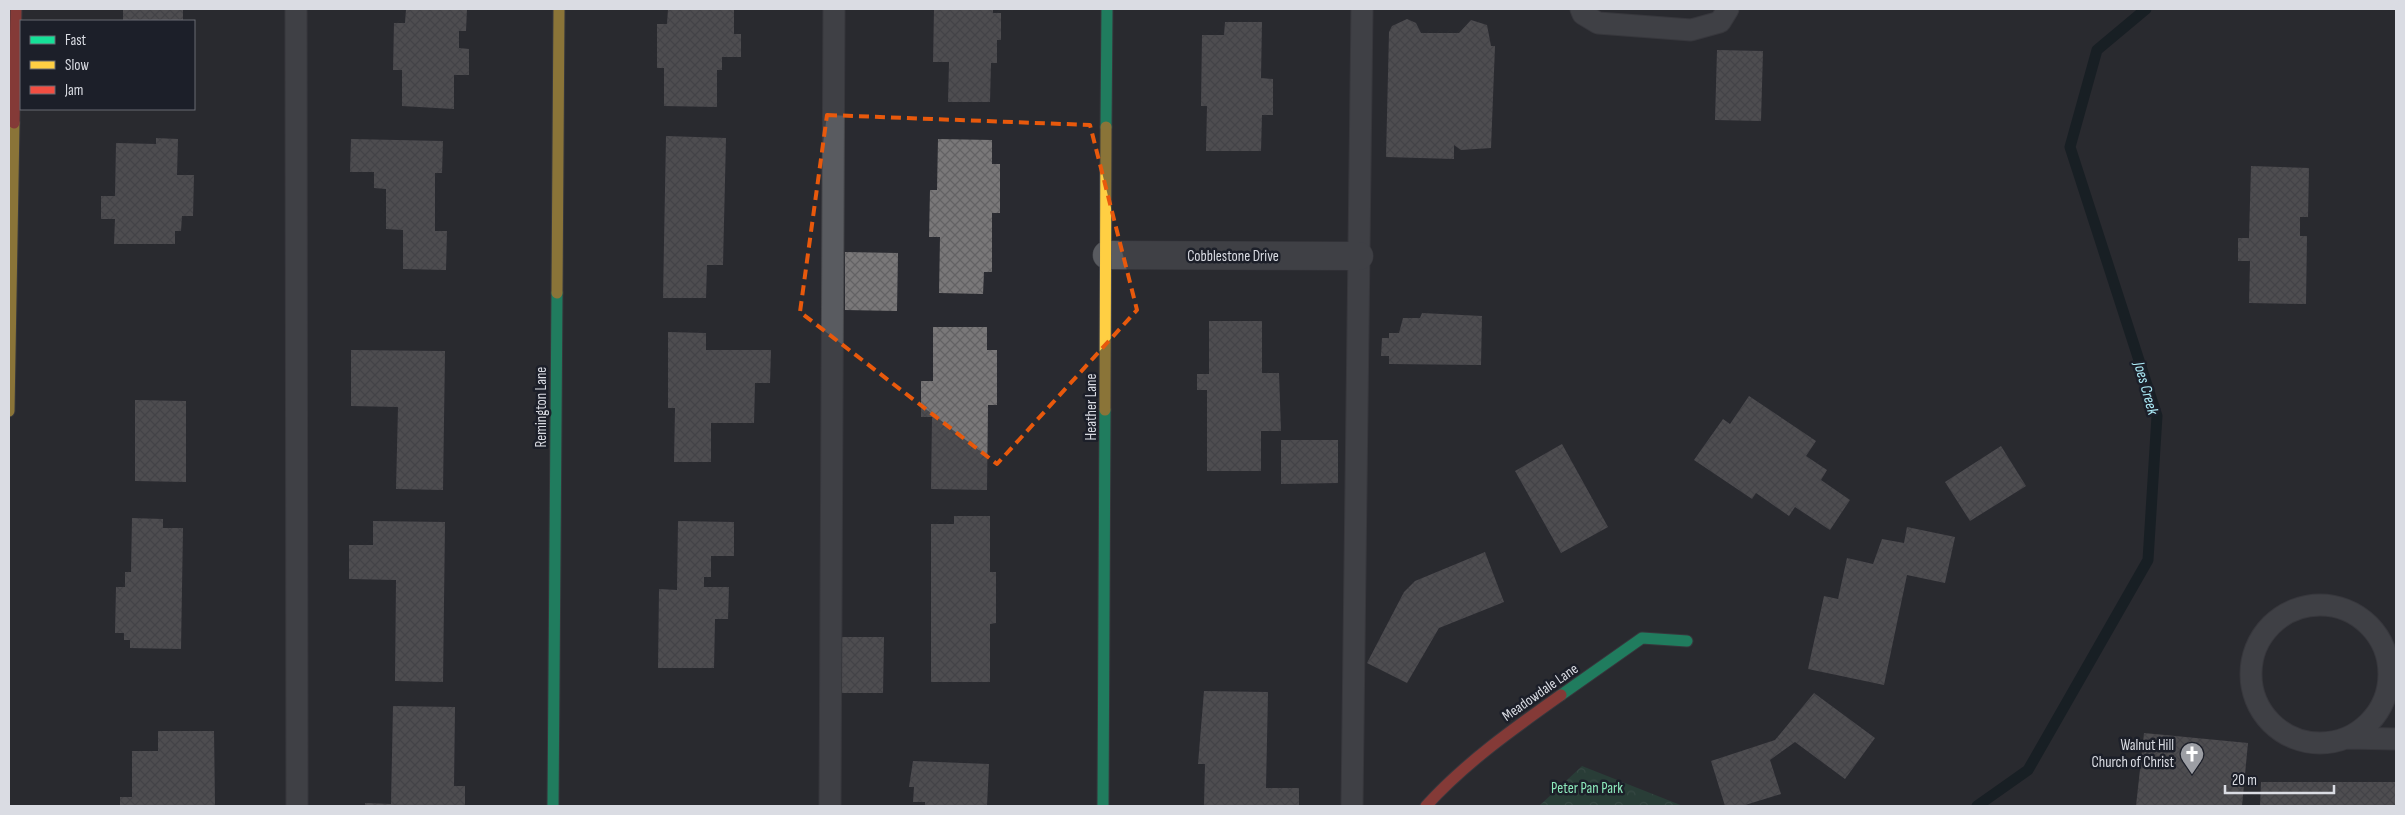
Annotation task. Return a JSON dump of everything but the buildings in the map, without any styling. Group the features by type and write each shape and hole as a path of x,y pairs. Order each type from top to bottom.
{"street":[{"path":"9,411 16,9"},
{"name":"Remington Lane","path":"553,806 559,9"},
{"name":"Heather Lane","path":"1103,806 1107,9"},
{"name":"Cobblestone Drive","path":"1107,255 1360,256"},
{"name":"Meadowdale Lane","path":"1426,806 1447,783 1510,731 1642,638 1687,641"}],"lane":[{"path":"296,9 297,806"},
{"path":"830,806 834,9"},
{"path":"1352,806 1362,9"},
{"path":"1581,9 1583,14 1598,23 1691,30 1720,22 1728,9"},
{"path":"2347,738 2365,727 2379,710 2387,691 2390,669 2385,648 2374,629 2358,616 2335,606 2311,605 2288,612 2269,626 2256,646 2250,669 2252,693 2263,715 2280,731 2302,741 2326,743 2347,738 2396,739"}],"highlighted area":[{"path":"827,115 1090,125 1137,310 997,464 800,312"}],"green space":[{"name":"Peter Pan Park","path":"1582,766 1683,806 1539,806"}],"waterway":[{"name":"Joes Creek","path":"1977,806 2028,770 2148,560 2157,416 2070,147 2097,50 2146,9"}],"traffic: fast":[{"path":"1106,127 1107,9"},
{"path":"553,806 557,293"},
{"path":"1103,806 1105,410"},
{"path":"1561,695 1642,638 1687,641"}],"traffic: slow":[{"path":"557,293 559,9"},
{"path":"9,411 14,123"},
{"path":"1105,410 1106,127"}],"traffic: jam":[{"path":"14,123 16,9"},
{"path":"1426,806 1473,761 1561,695"}],"place":[{"name":"Walnut Hill Church of Christ","path":"2192,775"}]}
